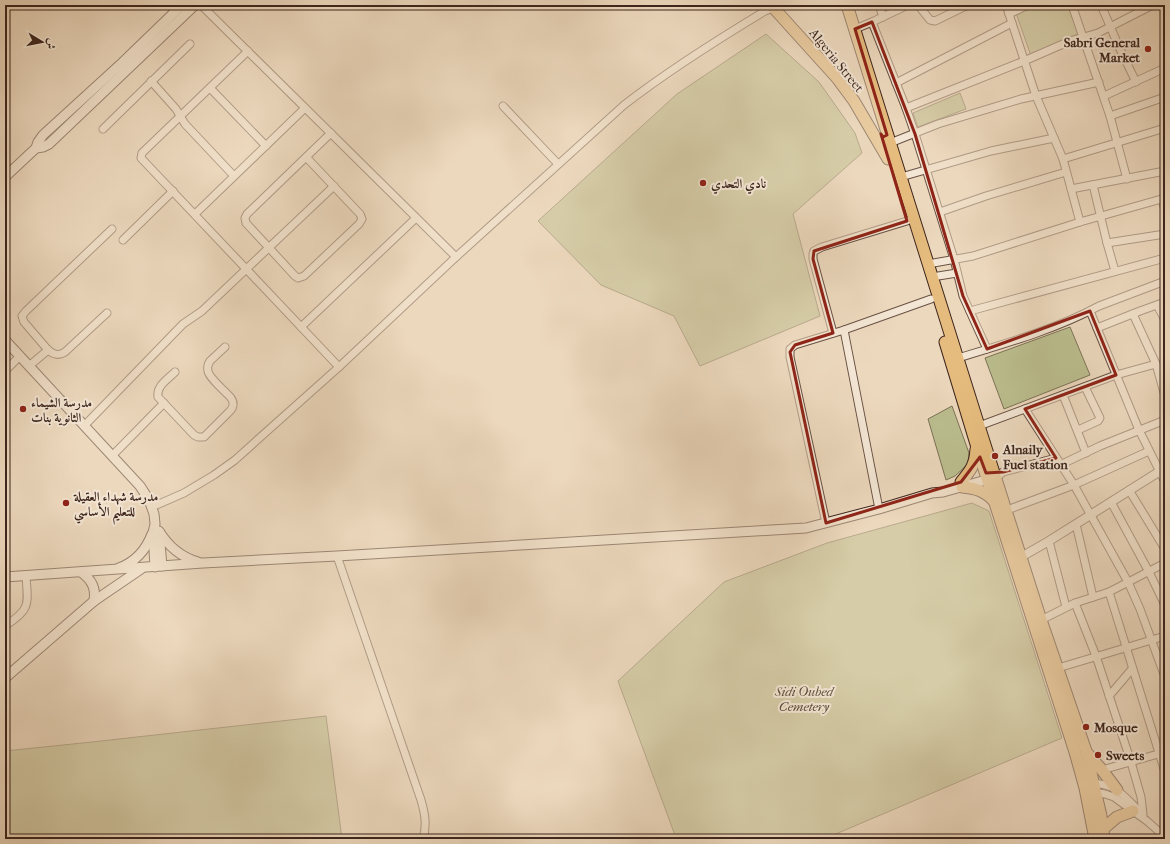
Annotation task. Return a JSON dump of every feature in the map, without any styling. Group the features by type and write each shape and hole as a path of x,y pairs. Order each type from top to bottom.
{"main road":[{"path":"5,177 36,148 43,135 123,62 182,5"},
{"path":"36,148 49,144 195,5"},
{"path":"840,5 881,134 901,177 993,475 1007,510 1041,620 1086,751 1095,839"},
{"path":"847,5 890,151 908,220 976,444 993,475 996,503 1104,834"},
{"name":"Algeria Street","path":"772,6 848,85 881,134"},
{"name":"Algeria Street","path":"772,6 837,78 890,151"},
{"path":"5,340 140,486 149,500 154,514 158,567"},
{"path":"962,484 972,469 976,444"},
{"path":"5,577 203,563 806,528 879,509 932,493 943,492 962,484 993,475"},
{"path":"962,484 977,489 990,497 996,503"},
{"path":"156,529 168,544 178,552 188,558 203,563"},
{"path":"114,570 127,565 138,556 147,545 156,529"},
{"path":"5,678 94,601 143,568"},
{"path":"81,572 93,585 95,596 94,601"},
{"path":"1086,751 1117,790"},
{"path":"1104,834 1117,817 1141,815"}],"street":[{"path":"201,5 456,257"},
{"path":"879,5 883,17"},
{"path":"855,29 908,5"},
{"path":"918,5 930,20 935,21 968,5"},
{"path":"1006,5 1036,96 1063,159 1080,222"},
{"path":"1009,14 1028,5"},
{"path":"1072,5 1104,96 1127,179"},
{"path":"1101,5 1119,48 1136,82"},
{"path":"906,108 1070,41 1098,33 1111,27 1139,8 1153,5"},
{"path":"152,508 184,493 224,468 270,429 339,367 456,257 624,105 648,86 720,38 772,6"},
{"path":"872,22 906,108 927,170 954,259 963,296 987,349"},
{"path":"896,83 1012,23"},
{"path":"103,129 190,44"},
{"path":"248,51 142,153 142,160 339,367"},
{"path":"1104,96 1165,68"},
{"path":"152,82 176,109 185,124 234,176"},
{"path":"890,151 915,134 945,122 1021,99 1099,82"},
{"path":"210,88 266,146"},
{"path":"1110,116 1165,97"},
{"path":"503,106 558,164"},
{"path":"195,214 305,108"},
{"path":"1063,159 1165,128"},
{"path":"306,157 360,214 362,219 359,224 304,276 300,278 295,276 246,223 246,216 306,157 331,134"},
{"path":"901,177 991,151 1054,138"},
{"path":"1071,189 1165,171"},
{"path":"940,212 986,196 1066,172"},
{"path":"1093,185 1107,243 1116,271"},
{"path":"84,426 183,324 202,311 334,186"},
{"path":"123,240 173,191"},
{"path":"928,264 973,256 1080,222 1163,199 1165,210"},
{"path":"301,327 416,218"},
{"path":"833,333 813,259 814,251 822,247 908,220"},
{"path":"107,313 63,354 60,355 54,354 48,350 24,322 22,316 112,229"},
{"path":"1107,243 1165,234"},
{"path":"970,311 1165,258"},
{"path":"932,277 957,273"},
{"path":"958,358 1046,329 1165,281"},
{"path":"826,523 790,357 792,347 932,299"},
{"path":"1098,328 1165,302"},
{"path":"1157,305 1165,320"},
{"path":"1090,311 1149,450 1163,469 1164,480"},
{"path":"1133,314 1156,364 1162,371 1165,396"},
{"path":"844,330 879,509"},
{"path":"175,372 160,386 158,390 158,397 194,435 201,437 206,435 233,407 232,398 211,376 208,370 210,361 225,347"},
{"path":"29,366 48,350"},
{"path":"5,371 20,356"},
{"path":"979,426 1116,375 1156,364"},
{"path":"1078,430 1098,421 1100,418 1085,387"},
{"path":"1063,395 1086,453"},
{"path":"112,456 164,404"},
{"path":"1025,409 1074,485 1128,582 1152,640 1165,677"},
{"path":"1060,465 1165,420"},
{"path":"1007,510 1074,485 1149,450"},
{"path":"993,475 1056,458"},
{"path":"1021,557 1163,469"},
{"path":"1129,490 1165,550"},
{"path":"1111,502 1165,605"},
{"path":"1076,524 1093,597"},
{"path":"1049,541 1066,607"},
{"path":"337,556 421,800 425,820 423,839"},
{"path":"1041,620 1075,603 1109,592 1165,563"},
{"path":"5,626 26,607 28,601 26,576"},
{"path":"1109,592 1125,648 1162,753 1165,772"},
{"path":"1075,603 1096,656 1131,762 1141,797 1141,815"},
{"path":"1058,668 1165,636"},
{"path":"1109,696 1132,668"},
{"path":"1102,770 1162,753"},
{"path":"1090,788 1103,784 1117,790 1165,838"},
{"path":"1090,788 1114,797 1141,815"}],"highlighted area":[{"path":"872,22 915,134 963,296 987,349 1090,311 1116,375 1025,409 1056,458 1003,472 986,473 980,457 961,482 826,523 790,352 795,345 833,333 813,259 814,251 907,221 881,134 883,137 887,135 855,29"}],"green space":[{"path":"1033,5 1068,5 1078,34 1031,56 1016,13"},
{"name":"نادي التحدي","path":"766,34 819,82 855,133 862,153 793,214 820,316 700,366 674,316 601,285 538,221 677,94"},
{"path":"960,93 966,109 918,127 913,113"},
{"path":"1070,327 1090,375 1004,409 985,358"},
{"path":"952,406 969,453 968,464 955,476 946,480 928,419"},
{"name":"Sidi Oubed Cemetery","path":"972,503 989,511 1062,738 824,839 676,838 618,681 724,582 827,543"},
{"path":"326,716 342,839 5,839 5,751"}],"place":[{"name":"Sabri General Market","path":"1148,49"},
{"name":"نادي التحدي","path":"703,183"},
{"name":"مدرسة الشيماء الثانوية بنات","path":"23,409"},
{"name":"Alnaily Fuel station","path":"995,456"},
{"name":"مدرسة شهداء العقيلة للتعليم الأساسي","path":"66,503"},
{"name":"Mosque","path":"1086,727"},
{"name":"Sweets","path":"1098,755"}]}
